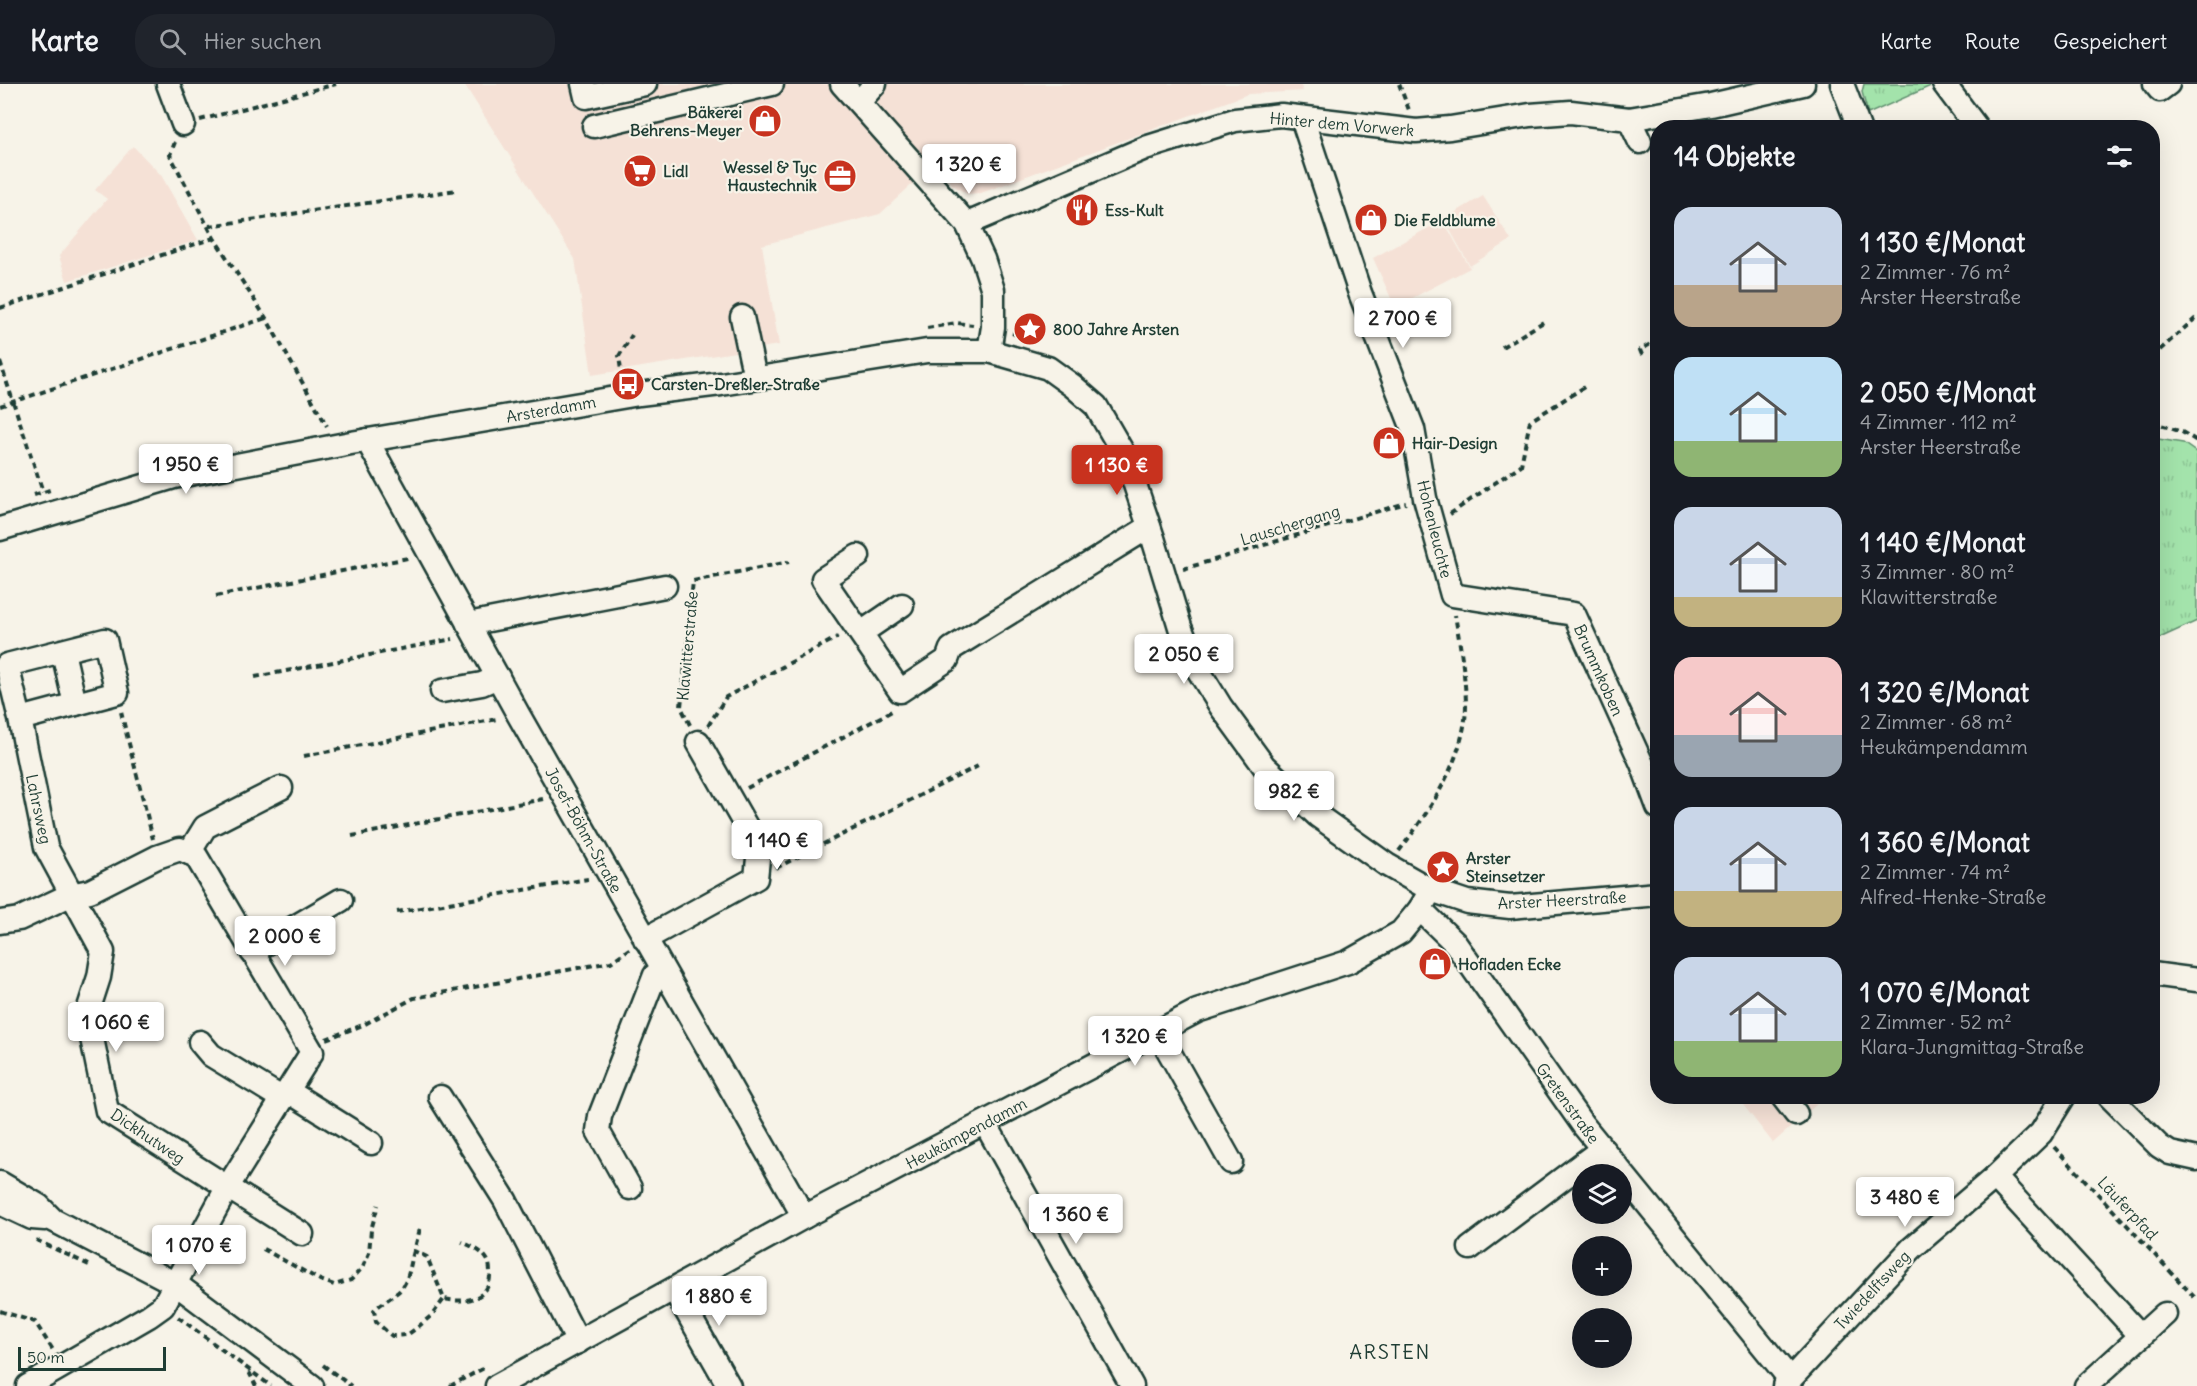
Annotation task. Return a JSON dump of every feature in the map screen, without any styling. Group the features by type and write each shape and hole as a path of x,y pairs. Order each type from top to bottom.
{"street":[{"path":"168,84 183,124"},
{"path":"583,84 586,97 645,84"},
{"path":"594,126 772,84"},
{"path":"842,84 967,224 983,259 993,290 993,327 989,351"},
{"path":"859,102 875,84"},
{"name":"Hinter dem Vorwerk","path":"967,224 1145,148 1235,120 1281,115 1416,130 1450,128 1530,115 1571,112 1629,118 1711,105 1803,84"},
{"path":"1842,84 1856,120"},
{"path":"1944,84 1971,120"},
{"path":"2155,84 2160,90 2168,84"},
{"name":"Hohenleuchte","path":"1302,118 1360,293 1413,429 1425,498 1452,595"},
{"path":"1629,118 1640,142"},
{"path":"742,317 755,378"},
{"name":"Arsterdamm","path":"0,529 174,477 367,440 625,396 927,351 989,351 1048,368 1096,406"},
{"name":"Arster Heerstraße","path":"1096,406 1126,458 1180,627 1197,668 1221,707 1264,766 1318,816 1387,865 1426,900 1510,907 1650,895"},
{"name":"Josef-Böhm-Straße","path":"367,440 518,714 804,1217"},
{"path":"858,556 823,579 851,634 900,691 947,660 951,649 1149,527"},
{"path":"471,629 665,586"},
{"name":"Brummkoben","path":"1452,595 1574,614 1638,754 1650,786"},
{"path":"851,634 902,604"},
{"name":"Lahrsweg","path":"70,895 46,847 7,665 105,640 117,693"},
{"path":"63,652 75,704"},
{"path":"442,691 482,684 498,677"},
{"path":"20,718 117,693"},
{"path":"645,939 756,878 759,849 698,742"},
{"path":"189,853 205,827 281,788"},
{"path":"0,922 19,919 70,895 90,891 157,857 180,849 196,856 312,1052 227,1188 163,1306 32,1385"},
{"name":"Dickhutweg","path":"70,895 103,952 99,977 87,1014 107,1111 302,1234"},
{"path":"252,952 341,900"},
{"name":"Heukämpendamm","path":"497,1386 804,1217 1197,1011 1348,962 1401,932 1426,900"},
{"name":"Gretenstraße","path":"1426,900 1583,1125 1786,1382"},
{"path":"630,1188 598,1131 600,1116 655,975 663,970"},
{"path":"2160,975 2197,980"},
{"path":"1158,1032 1231,1162"},
{"path":"200,1042 211,1055 371,1143"},
{"path":"441,1097 505,1200 578,1342"},
{"path":"1788,1104 1796,1114"},
{"name":"Twiedelftsweg","path":"1786,1382 1912,1248 1995,1177 2041,1133 2059,1104"},
{"path":"2117,1104 2170,1154 2197,1159"},
{"path":"985,1123 1132,1386"},
{"path":"1470,1248 1602,1149"},
{"path":"1995,1177 2141,1336"},
{"path":"0,1183 39,1206 52,1220 176,1284 312,1386"},
{"path":"0,1203 32,1218 52,1220"},
{"path":"674,1289 729,1386"},
{"path":"2086,1386 2165,1314"}],"path":[{"path":"327,426 266,318 214,238 170,155 183,124 336,84"},
{"path":"209,226 457,190"},
{"path":"0,308 214,238"},
{"path":"2160,350 2197,317"},
{"path":"0,406 266,318"},
{"path":"1502,347 1545,321"},
{"path":"625,396 619,356 632,335"},
{"path":"1642,355 1640,350 1650,344"},
{"path":"0,362 43,492"},
{"path":"1432,526 1521,465 1530,420 1586,386"},
{"path":"2160,425 2182,432 2197,441"},
{"name":"Lauschergang","path":"1163,575 1425,498"},
{"path":"216,596 430,554"},
{"name":"Klawitterstraße","path":"698,742 681,707 693,581 789,562"},
{"name":"Hohenleuchte","path":"1387,865 1422,821 1444,782 1461,740 1466,704 1452,595"},
{"path":"255,677 471,629"},
{"path":"698,742 726,697 851,634"},
{"path":"117,693 157,857"},
{"path":"730,796 892,711"},
{"path":"304,756 518,714"},
{"path":"756,878 980,765"},
{"path":"352,836 564,795"},
{"path":"397,912 609,875"},
{"path":"306,1044 363,1025 414,998 611,962 645,939"},
{"name":"Läuferpfad","path":"2041,1133 2197,1300"},
{"path":"263,1249 320,1280 334,1285 351,1280 363,1267 369,1253 370,1230 378,1205"},
{"path":"420,1229 406,1282 399,1291 385,1299 374,1310 376,1322 392,1336 407,1335 432,1315 444,1299"},
{"path":"444,1299 457,1302 475,1299 486,1291 490,1279 489,1262 482,1253 462,1242"},
{"path":"414,1251 427,1257 444,1299"},
{"path":"0,1311 35,1322 63,1366"},
{"path":"247,1369 256,1386"}],"shaded area":[{"path":"464,84 1300,84 1303,91 1248,94 981,193 967,194 953,185 934,164 880,214 762,245 779,345 592,375 575,259"},
{"path":"133,146 161,175 198,240 67,281 59,256 107,199 95,190"},
{"path":"1483,196 1511,240 1470,266 1444,219"},
{"path":"1443,220 1470,268 1395,307 1373,258"},
{"path":"1742,1104 1817,1104 1773,1143"}],"green space":[{"path":"1864,84 1933,85 1868,114 1862,92"},
{"path":"2160,439 2183,443 2197,453 2197,621 2160,638"}],"place":[{"name":"Bäkerei Behrens-Meyer","path":"765,121"},
{"name":"Lidl","path":"640,171"},
{"name":"Wessel & Tyc Haustechnik","path":"840,176"},
{"name":"Ess-Kult","path":"1082,210"},
{"name":"Die Feldblume","path":"1371,220"},
{"name":"800 Jahre Arsten","path":"1030,329"},
{"name":"Carsten-Dreßler-Straße","path":"628,384"},
{"name":"Hair-Design","path":"1389,443"},
{"name":"Arster Steinsetzer","path":"1443,867"},
{"name":"Hofladen Ecke","path":"1435,964"}],"district":[{"name":"ARSTEN","path":"1390,1352"}]}
